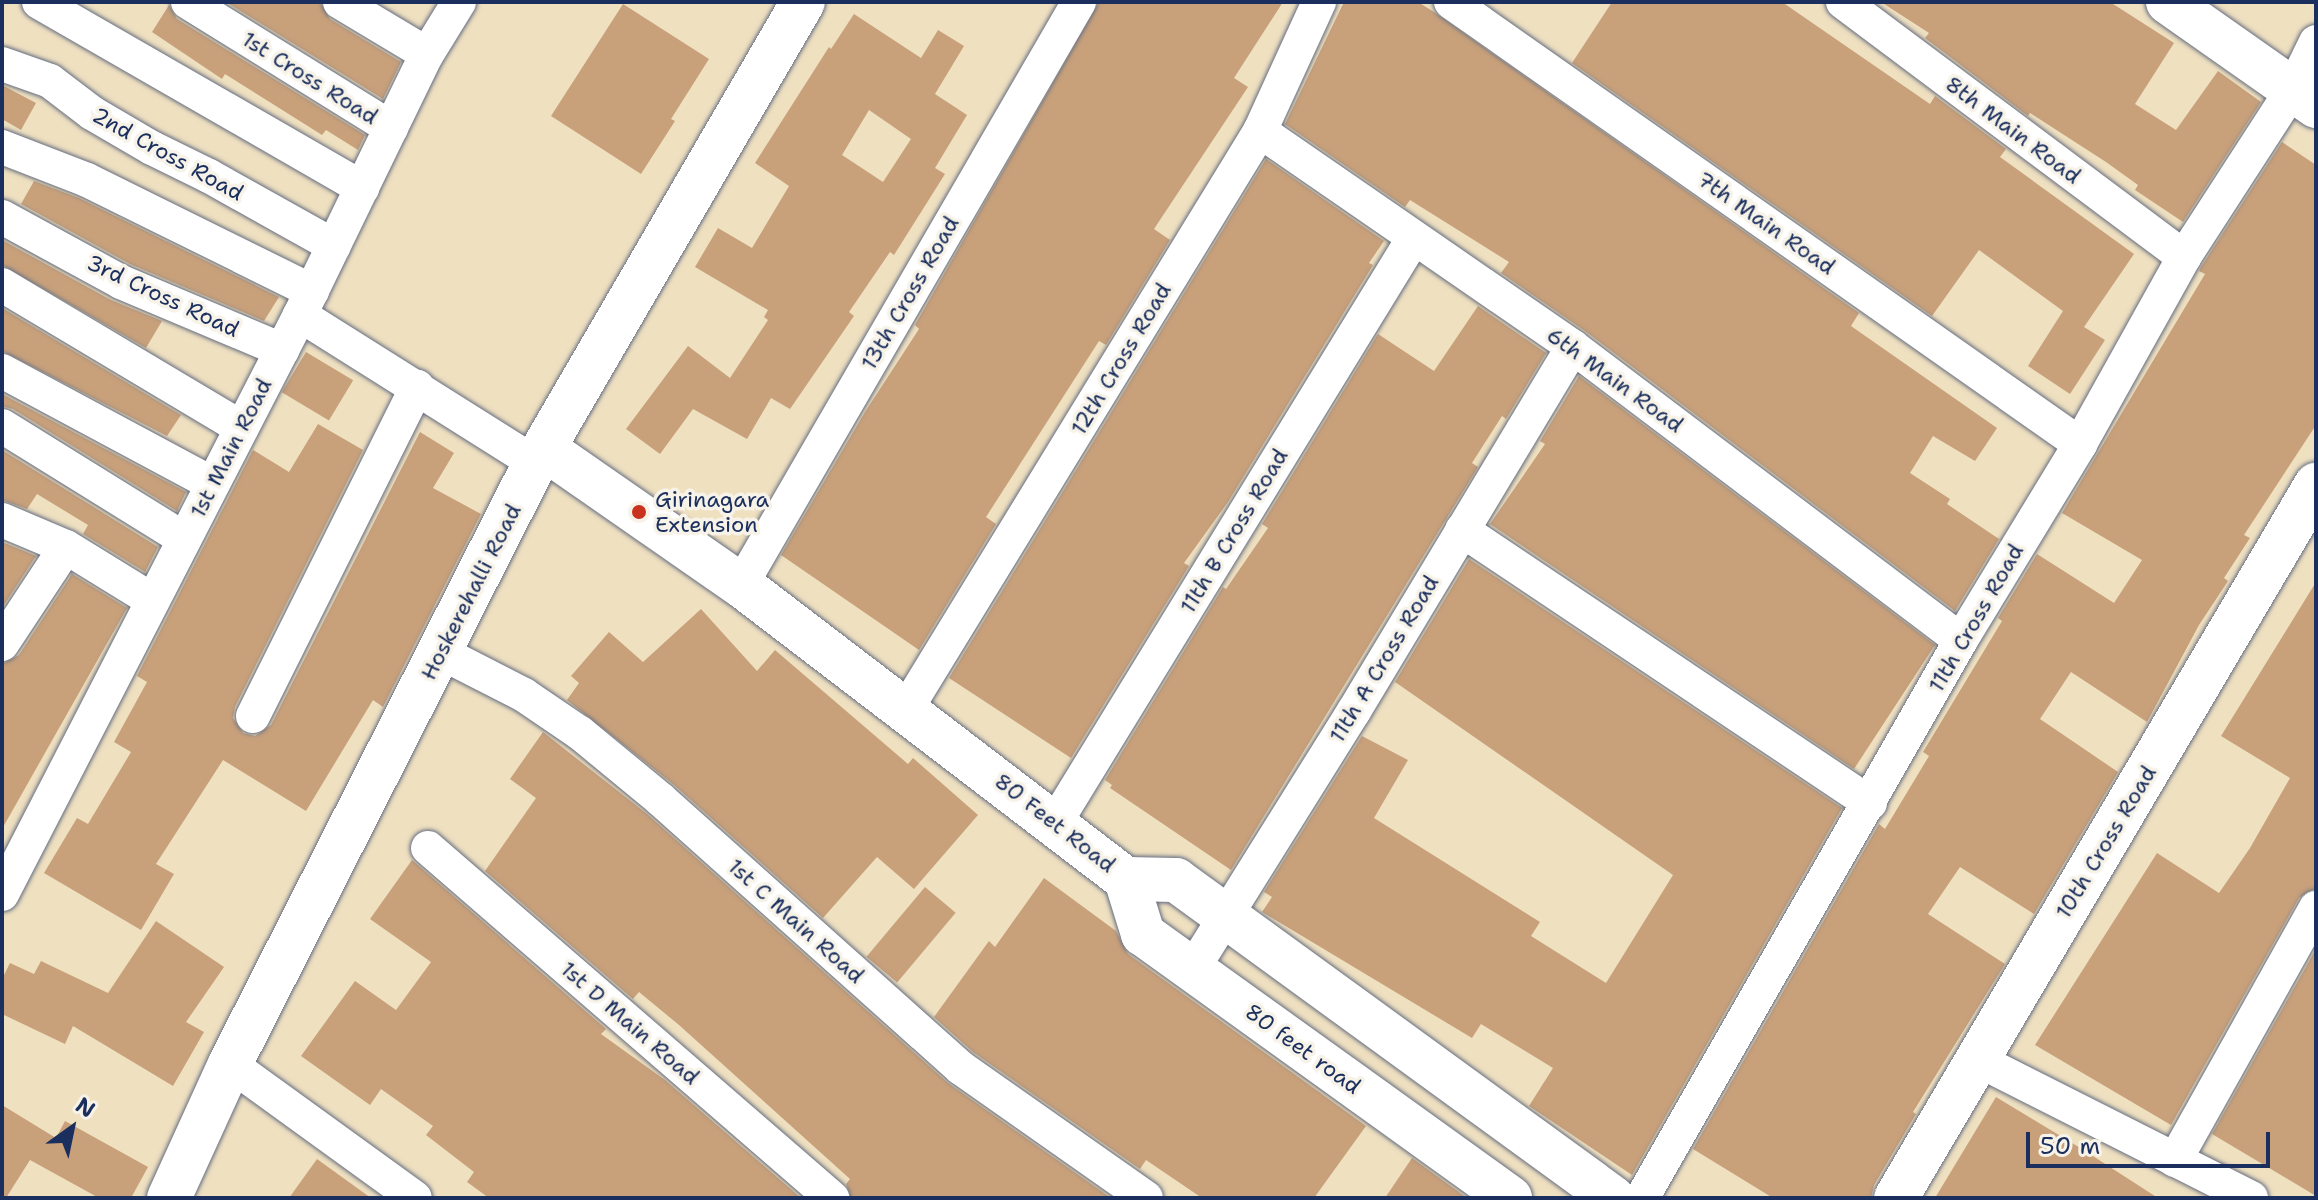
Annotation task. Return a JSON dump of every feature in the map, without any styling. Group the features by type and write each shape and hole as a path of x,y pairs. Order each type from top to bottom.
{"street":[{"path":"39,2 362,188"},
{"name":"1st Cross Road","path":"188,2 391,128"},
{"path":"340,2 427,54"},
{"name":"1st Main Road","path":"6,873 242,428 427,54 459,2"},
{"name":"Hoskerehalli Road","path":"169,1198 230,1064 540,456 803,2"},
{"name":"13th Cross Road","path":"741,585 1079,2"},
{"name":"12th Cross Road","path":"907,708 1260,131 1319,2"},
{"name":"7th Main Road","path":"1451,2 2080,444"},
{"name":"8th Main Road","path":"1843,2 2184,257"},
{"path":"2168,2 2305,96"},
{"name":"11th Cross Road","path":"1642,1198 1961,640 2080,444 2184,257 2305,96 2316,42"},
{"name":"2nd Cross Road","path":"2,64 50,81 92,113 152,148 334,246"},
{"name":"6th Main Road","path":"1260,131 1573,347 1961,640"},
{"path":"2,147 87,180 306,303 417,387 540,456"},
{"name":"3rd Cross Road","path":"2,217 121,282 282,350"},
{"name":"11th B Cross Road","path":"1055,823 1413,239"},
{"path":"2,285 242,428"},
{"name":"11th A Cross Road","path":"1192,970 1573,347"},
{"path":"2,371 213,484"},
{"path":"253,716 417,387"},
{"path":"2,426 184,539"},
{"name":"80 Feet Road","path":"540,456 741,585 907,708 1126,879 1176,880 1613,1198"},
{"name":"10th Cross Road","path":"1896,1198 2316,485"},
{"path":"2,520 66,547 152,600"},
{"path":"1462,530 1870,803"},
{"path":"2,644 66,547"},
{"name":"1st C Main Road","path":"442,653 524,695 580,733 660,799 961,1068 1146,1198"},
{"name":"1st D Main Road","path":"428,848 832,1198"},
{"name":"80 feet road","path":"1126,879 1143,934 1510,1198"},
{"path":"2175,1160 2316,908"},
{"path":"1978,1060 2175,1160 2207,1189 2251,1198"},
{"path":"230,1064 415,1198"}],"building":[{"path":"226,2 320,2 330,19 401,62 383,99"},
{"path":"1099,2 1283,2 1234,78 1248,87 1154,229 1170,240 1106,345 1099,341 986,517 996,524 919,650 781,555 865,412 919,329 915,325"},
{"path":"1344,2 1418,2 1434,12 1859,313 1851,326 1997,428 1975,461 1933,436 1910,473 1950,499 1947,504 1999,539 1955,611 1585,331 1501,273 1509,262 1410,200 1405,207 1285,124"},
{"path":"1612,2 1782,2 1930,104 1935,96 2006,149 2000,157 2134,254 2084,327 2105,340 2070,394 2028,366 2063,311 1979,250 1932,316 1572,63"},
{"path":"1881,2 2110,2 2174,43 2135,104 2176,130 2218,71 2261,102 2183,222 2135,190 2138,185 2106,162 2030,113 2028,116 1925,38 1929,33"},
{"path":"623,4 709,59 641,174 551,116"},
{"path":"169,5 177,19 365,135 358,150 326,130 322,135 225,74 222,79 152,32"},
{"path":"854,14 921,58 938,30 964,46 935,94 967,115 935,168 945,174 894,255 890,252 849,312 854,316 790,409 771,398 747,439 693,409 660,454 626,429 688,346 730,378 768,320 764,317 768,310 695,267 718,228 752,248 789,186 755,163 829,47 831,49","holes":["869,110 911,139 883,182 842,155"]},
{"path":"2,85 36,103 21,130 2,119"},
{"path":"2282,142 2316,165 2316,425 2244,535 2250,538 2224,578 2228,581 2199,625 2147,722 2071,672 2040,719 2118,772 2034,914 1960,867 1928,914 2005,964 1913,1112 1916,1114 1874,1185 1871,1198 1773,1198 1693,1149 1879,824 1885,829 1929,756 1923,752 2002,621 1998,618 2037,554 2114,603 2142,560 2062,513 2205,274 2199,271 2201,267"},
{"path":"1266,159 1384,241 1369,263 1373,265 1228,502 1184,563 1189,566 1071,758 949,678"},
{"path":"34,181 79,198 279,297 264,321 130,264 21,204"},
{"path":"2,240 111,300 162,321 146,348 2,265"},
{"path":"1478,306 1546,353 1506,419 1502,416 1472,463 1478,467 1231,870 1110,788 1112,785 1105,780 1223,587 1226,589 1268,528 1262,524 1378,334 1434,371"},
{"path":"2,308 181,415 167,436 2,351"},
{"path":"306,352 353,380 329,421 282,392"},
{"path":"1579,376 1935,645 1854,769 1490,524 1545,444 1540,441"},
{"path":"2,394 186,492 177,511 13,409 2,406"},
{"path":"318,424 363,450 235,707 233,718 243,733 255,736 271,725 420,432 454,453 433,488 481,514 383,707 373,700 306,811 223,760 156,864 174,874 141,930 44,873 77,818 88,824 131,752 114,742 147,682 137,676 253,450 289,472"},
{"path":"2,450 158,547 145,572 83,534 88,525 37,494 27,509 2,500"},
{"path":"2,542 36,556 2,608"},
{"path":"1469,559 1842,808 1632,1175 1529,1106 1553,1068 1481,1024 1472,1038 1262,912 1272,897 1264,892 1362,736 1408,760 1374,818 1540,922 1531,936 1606,983 1673,875 1395,682"},
{"path":"72,574 127,608 2,829 2,664 19,655"},
{"path":"2316,582 2316,888 2299,898 2171,1125 2035,1045 2157,853 2219,893 2250,848 2290,778 2221,736"},
{"path":"701,609 757,671 775,650 908,764 913,758 978,815 914,889 877,857 823,918 673,784 567,700 579,683 571,676 609,632 643,662"},
{"path":"543,732 647,814 948,1083 1111,1198 851,1198 846,1184 850,1179 679,1025 639,992 633,999 485,871 536,798 510,779"},
{"path":"412,860 606,1029 601,1034 665,1080 801,1198 489,1198 467,1182 474,1172 426,1135 433,1126 381,1089 370,1105 301,1056 355,981 396,1010 431,962 370,919"},
{"path":"1044,878 1116,931 1128,954 1366,1126 1314,1198 1202,1198 1146,1160 1140,1169 973,1052 934,1017 989,941 995,947"},
{"path":"925,887 956,913 897,982 867,957"},
{"path":"156,921 224,967 186,1022 204,1032 173,1086 73,1026 65,1044 2,1014 2,979 10,963 34,974 41,961 108,993"},
{"path":"2316,949 2316,1196 2212,1134"},
{"path":"1996,1097 2082,1149 2158,1198 1935,1198"},
{"path":"2,1105 56,1138 65,1121 148,1167 131,1198 99,1198 30,1160 6,1198 2,1198"},
{"path":"1412,1158 1467,1198 1385,1198"},
{"path":"317,1159 371,1198 289,1198"}],"place":[{"name":"Girinagara Extension","path":"639,512"}]}
